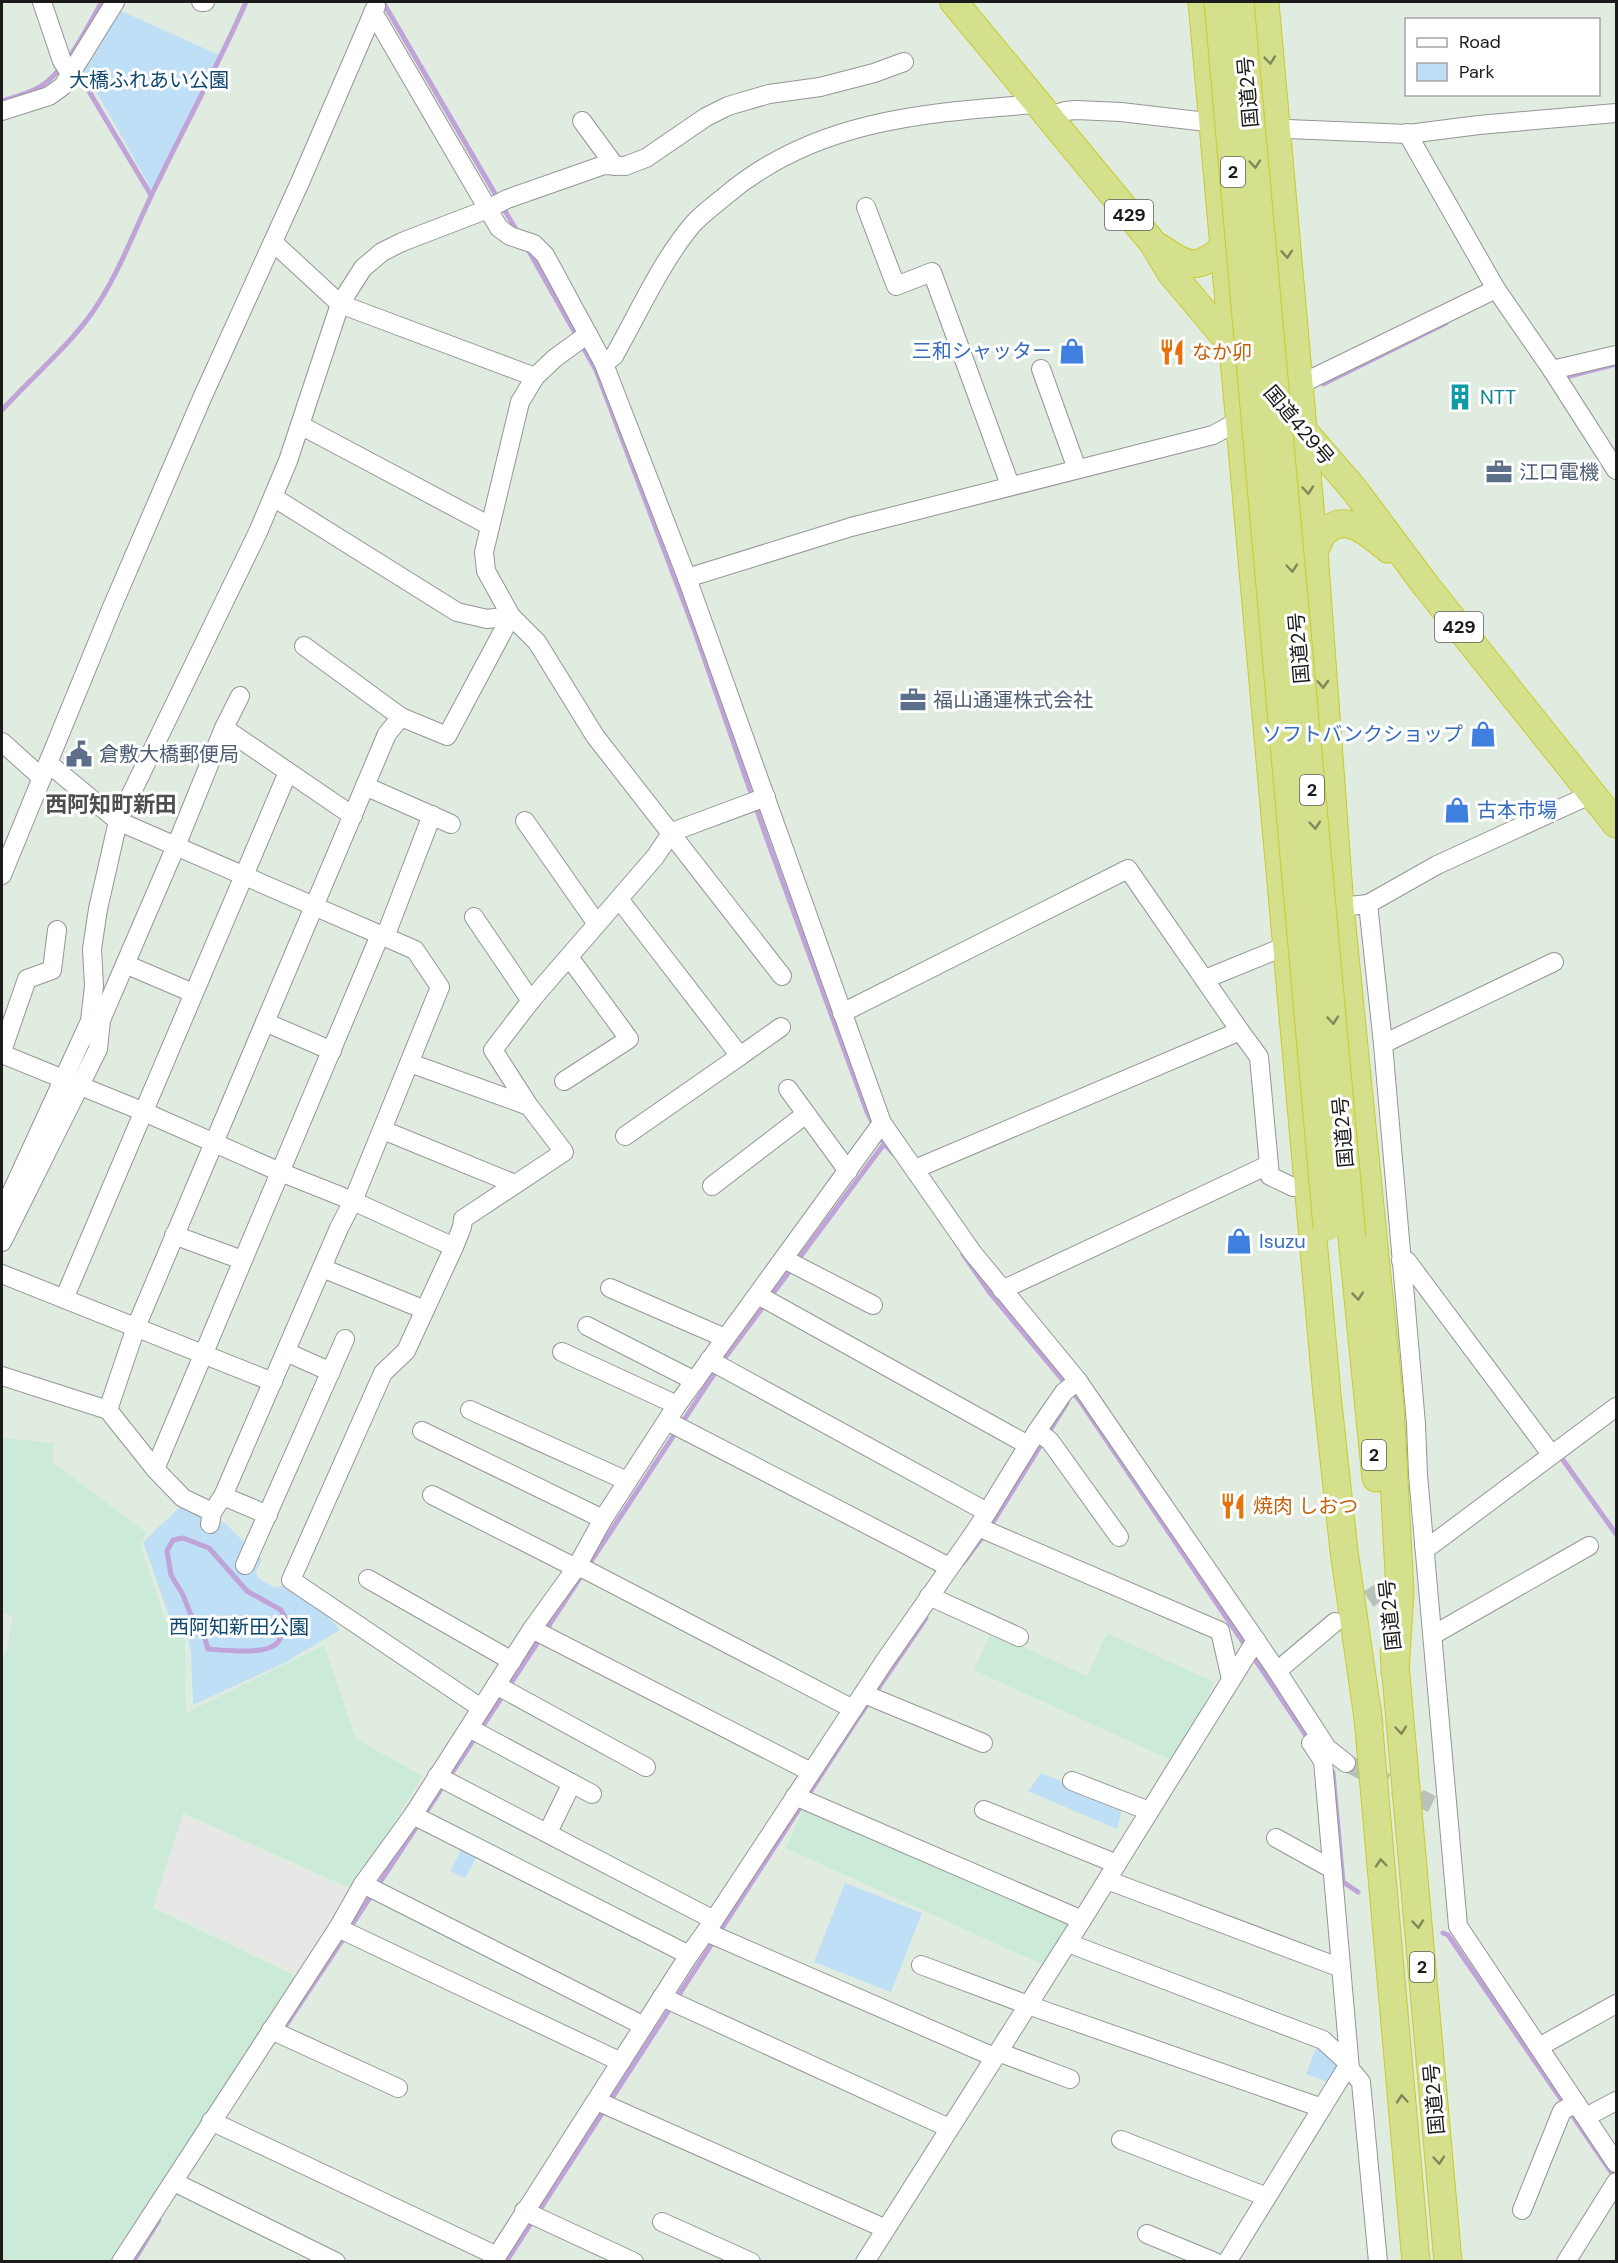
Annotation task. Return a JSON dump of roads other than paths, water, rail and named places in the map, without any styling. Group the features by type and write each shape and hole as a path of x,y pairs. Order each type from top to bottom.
{"highway":[{"name":"国道429号","path":"954,2 1153,243 1171,273 1233,347 1286,402 1407,560 1617,824"},
{"path":"1202,2 1328,1406 1344,1551 1369,1725"},
{"name":"国道2号","path":"1218,2 1416,2262"},
{"name":"国道2号","path":"1240,2 1448,2262"},
{"path":"1264,2 1296,360 1292,374 1285,382 1271,385 1286,402 1314,552 1340,907 1390,1406 1400,1592 1395,1672"},
{"path":"1153,243 1182,263 1190,265 1212,258 1224,248"},
{"path":"1243,464 1246,442 1252,426 1264,418 1282,414 1286,402"},
{"path":"1314,552 1322,535 1335,526 1347,524 1360,527 1389,550 1407,560"}],"street":[{"path":"42,2 67,68"},
{"path":"2,111 49,96 63,86 67,68 115,2"},
{"path":"376,6 496,205 499,228 510,236 534,244 545,255 582,338 604,364 687,578 758,800 843,1013 881,1124 1278,1671 1310,1729 1323,1761 1349,2064 1350,2069 1361,2082 1378,2262"},
{"path":"2,875 121,585 376,6"},
{"path":"2,1242 71,1081 90,1021 94,986 92,949 98,909 118,821 258,532 300,425 340,304 363,268 382,252 402,242 496,205 604,165 625,166 646,158 706,117 728,106 769,94 820,87 874,74 904,62"},
{"path":"604,364 614,356 677,246 695,222 734,189 781,158 820,139 885,121 1042,111 1121,112 1277,130 1407,133 1617,113"},
{"path":"582,121 615,166"},
{"path":"1407,133 1496,289 1617,470"},
{"path":"867,207 896,286 932,272 1010,485"},
{"path":"273,242 340,304 535,377"},
{"path":"687,578 851,527 1214,435 1240,421 1286,402 1496,289"},
{"path":"582,338 555,358 535,377 520,402 484,552 486,571 511,616 537,642 595,736 782,976"},
{"path":"1552,370 1617,355"},
{"path":"1041,369 1077,470"},
{"path":"300,425 490,526"},
{"path":"273,497 457,612 487,619 511,616"},
{"path":"304,646 400,717 447,736 511,616"},
{"path":"1260,655 1321,647"},
{"path":"2,1213 71,1081 98,1049 101,1020 224,728 240,696"},
{"path":"108,1410 136,1327 213,1141 315,907 387,734 400,717"},
{"path":"224,728 353,816"},
{"path":"2,742 118,821 415,950 440,987 353,1201 211,1520 212,1512 183,1498 154,1469 108,1410 2,1376"},
{"path":"64,1299 288,772"},
{"path":"365,786 451,824"},
{"path":"1340,907 1368,904 1437,865 1592,794"},
{"path":"481,1708 291,1580 383,1374 406,1351 454,1247 463,1219 564,1152 529,1106 493,1050 531,1001 656,857 672,832 758,800"},
{"path":"154,1469 432,815"},
{"path":"525,821 597,924"},
{"path":"843,1013 1128,869 1141,890 1209,978 1258,1057 1270,1176 1293,1187"},
{"path":"619,900 740,1056"},
{"path":"1368,904 1383,1044 1392,1234 1401,1261 1424,1546 1420,1569 1433,1635 1440,1804 1458,1926 1539,2048 1574,2109 1617,2163"},
{"path":"474,917 531,1001"},
{"path":"57,930 51,970 27,979 2,1052 213,1141 280,1172 353,1201 454,1247"},
{"path":"1209,978 1286,946"},
{"path":"564,1081 629,1039 569,957"},
{"path":"1383,1044 1554,962"},
{"path":"125,964 194,993"},
{"path":"265,1022 332,1051"},
{"path":"625,1136 781,1027"},
{"path":"915,1170 1240,1031"},
{"path":"410,1063 529,1106"},
{"path":"788,1089 848,1171"},
{"path":"712,1186 806,1114"},
{"path":"126,2259 180,2185 212,2122 364,1884 414,1815 533,1629 585,1570 603,1519 627,1481 673,1424 677,1405 695,1381 715,1363 725,1338 764,1298 881,1124"},
{"path":"383,1130 515,1185"},
{"path":"1002,1290 1268,1165"},
{"path":"174,1234 242,1260"},
{"path":"1401,1261 1407,1262 1555,1452"},
{"path":"790,1262 873,1305"},
{"path":"322,1268 425,1310"},
{"path":"2,1274 273,1382"},
{"path":"610,1288 725,1338"},
{"path":"764,1298 1040,1438 1119,1537"},
{"path":"587,1326 695,1381"},
{"path":"245,1565 345,1339"},
{"path":"286,1352 331,1372"},
{"path":"562,1352 677,1405"},
{"path":"715,1363 985,1525 1220,1631 1231,1679"},
{"path":"212,2122 495,2259 532,2214 603,2104 621,2062 644,2026 670,2000 689,1955 713,1931 802,1799 811,1772 853,1709 869,1696 935,1599 949,1568 985,1525 1072,1386"},
{"path":"1424,1546 1430,1546 1617,1407"},
{"path":"470,1410 627,1481"},
{"path":"673,1424 949,1568"},
{"path":"422,1431 603,1519"},
{"path":"432,1495 585,1570 853,1709"},
{"path":"223,1496 268,1515"},
{"path":"1433,1635 1589,1546"},
{"path":"368,1579 512,1661"},
{"path":"935,1599 1019,1637"},
{"path":"1278,1671 1335,1622"},
{"path":"533,1629 811,1772"},
{"path":"871,2260 886,2229 1256,1640"},
{"path":"496,1686 646,1767"},
{"path":"869,1696 983,1743"},
{"path":"470,1728 592,1794"},
{"path":"1310,1729 1327,1748 1346,1763"},
{"path":"438,1776 548,1832 713,1931 996,2054 1070,2079"},
{"path":"1072,1781 1149,1811"},
{"path":"548,1832 572,1783"},
{"path":"802,1799 1082,1920"},
{"path":"984,1810 1117,1864"},
{"path":"414,1815 689,1955"},
{"path":"1276,1838 1332,1869"},
{"path":"1107,1880 1341,1968"},
{"path":"364,1884 644,2026"},
{"path":"338,1928 621,2062"},
{"path":"1068,1942 1323,2040 1349,2064"},
{"path":"921,1965 1322,2108"},
{"path":"670,2000 949,2128"},
{"path":"1539,2048 1617,2004"},
{"path":"272,2030 398,2088"},
{"path":"1227,2262 1349,2064"},
{"path":"1574,2109 1617,2101"},
{"path":"603,2104 886,2229"},
{"path":"1522,2210 1574,2109"},
{"path":"1121,2140 1267,2197"},
{"path":"1566,2262 1616,2183"},
{"path":"180,2185 336,2262"},
{"path":"532,2214 634,2262"},
{"path":"662,2222 751,2262"},
{"path":"1147,2234 1215,2262"}],"waterway":[{"path":"2,101 38,88 49,80 65,63 102,2"},
{"path":"2,410 71,338 101,299 118,269 246,2"},
{"path":"383,2 518,233"},
{"path":"81,78 151,195"},
{"path":"526,246 596,370 694,629 768,842 874,1126"},
{"path":"1323,384 1446,323"},
{"path":"1566,377 1616,364"},
{"path":"879,1134 884,1144 895,1155"},
{"path":"797,1261 884,1144"},
{"path":"963,1254 990,1293 1080,1401 1247,1648"},
{"path":"350,1928 724,1359 792,1268"},
{"path":"990,1527 1067,1403"},
{"path":"1558,1453 1616,1534"},
{"path":"963,1563 984,1535"},
{"path":"183,1538 209,1548 247,1591 281,1610 286,1619 278,1642 255,1651 208,1649 202,1630 191,1615 171,1575 167,1551 173,1540 183,1538"},
{"path":"506,2262 858,1718 926,1618"},
{"path":"1252,1655 1309,1740"},
{"path":"1330,1769 1333,1773 1343,1882 1358,1892"},
{"path":"1443,1933 1448,1935 1616,2179"},
{"path":"282,2031 345,1936"},
{"path":"133,2262 159,2220"}],"tunnel":[{"path":"1346,1614 1413,1570"},
{"path":"1346,1763 1432,1804"}],"place":[{"name":"三和シャッター","path":"1072,351"},
{"name":"なか卯","path":"1172,352"},
{"name":"NTT","path":"1460,397"},
{"name":"江口電機","path":"1499,472"},
{"name":"福山通運株式会社","path":"913,700"},
{"name":"ソフトバンクショップ","path":"1483,734"},
{"name":"倉敷大橋郵便局","path":"79,754"},
{"name":"古本市場","path":"1457,810"},
{"name":"Isuzu","path":"1239,1241"},
{"name":"焼肉 しおつ","path":"1233,1506"}],"district":[{"name":"西阿知町新田","path":"111,804"}],"park label":[{"name":"大橋ふれあい公園","path":"149,80"},
{"name":"西阿知新田公園","path":"239,1627"}]}
